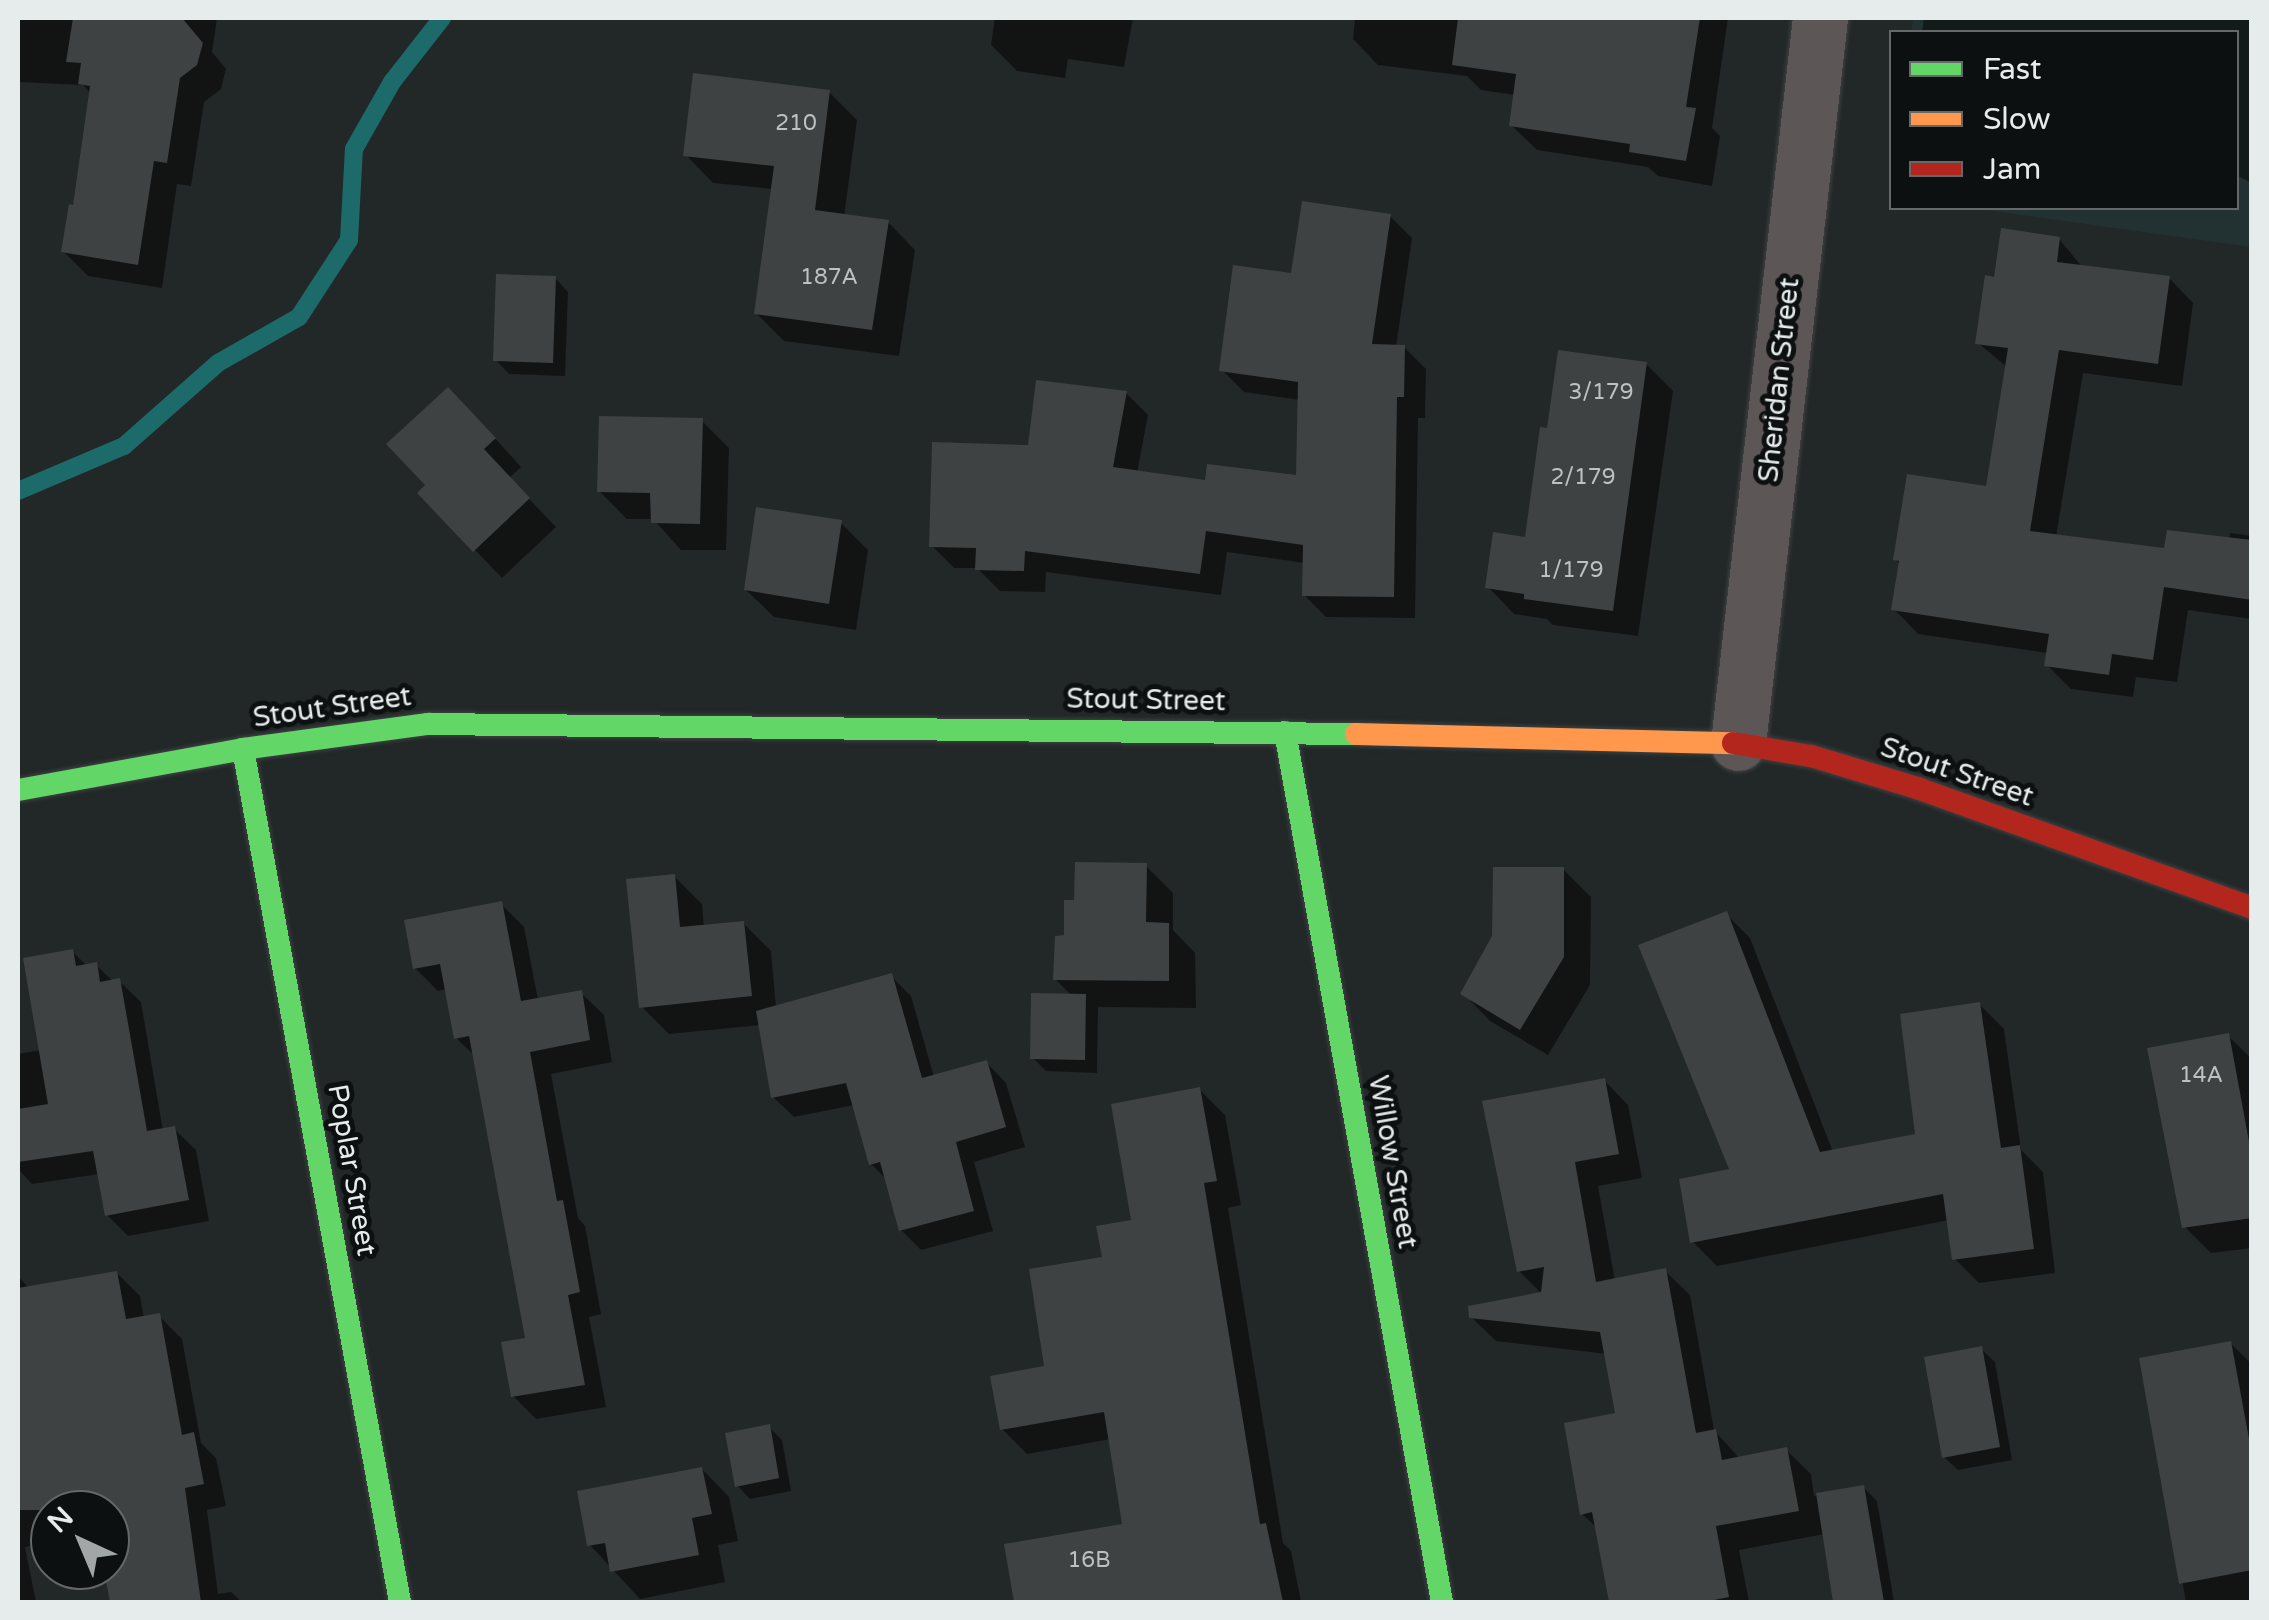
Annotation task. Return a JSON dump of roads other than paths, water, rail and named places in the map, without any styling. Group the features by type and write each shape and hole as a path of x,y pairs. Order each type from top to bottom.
{"street":[{"name":"Sheridan Street","path":"1738,743 1820,18"},
{"name":"Stout Street","path":"18,790 243,749 428,724 1284,732 1738,743 1811,756 1920,789 2252,908"},
{"name":"Willow Street","path":"1284,732 1442,1602"},
{"name":"Poplar Street","path":"243,749 400,1602"}],"waterway":[{"path":"18,491 124,446 218,363 299,317 349,240 354,149 392,82 442,18"}]}
